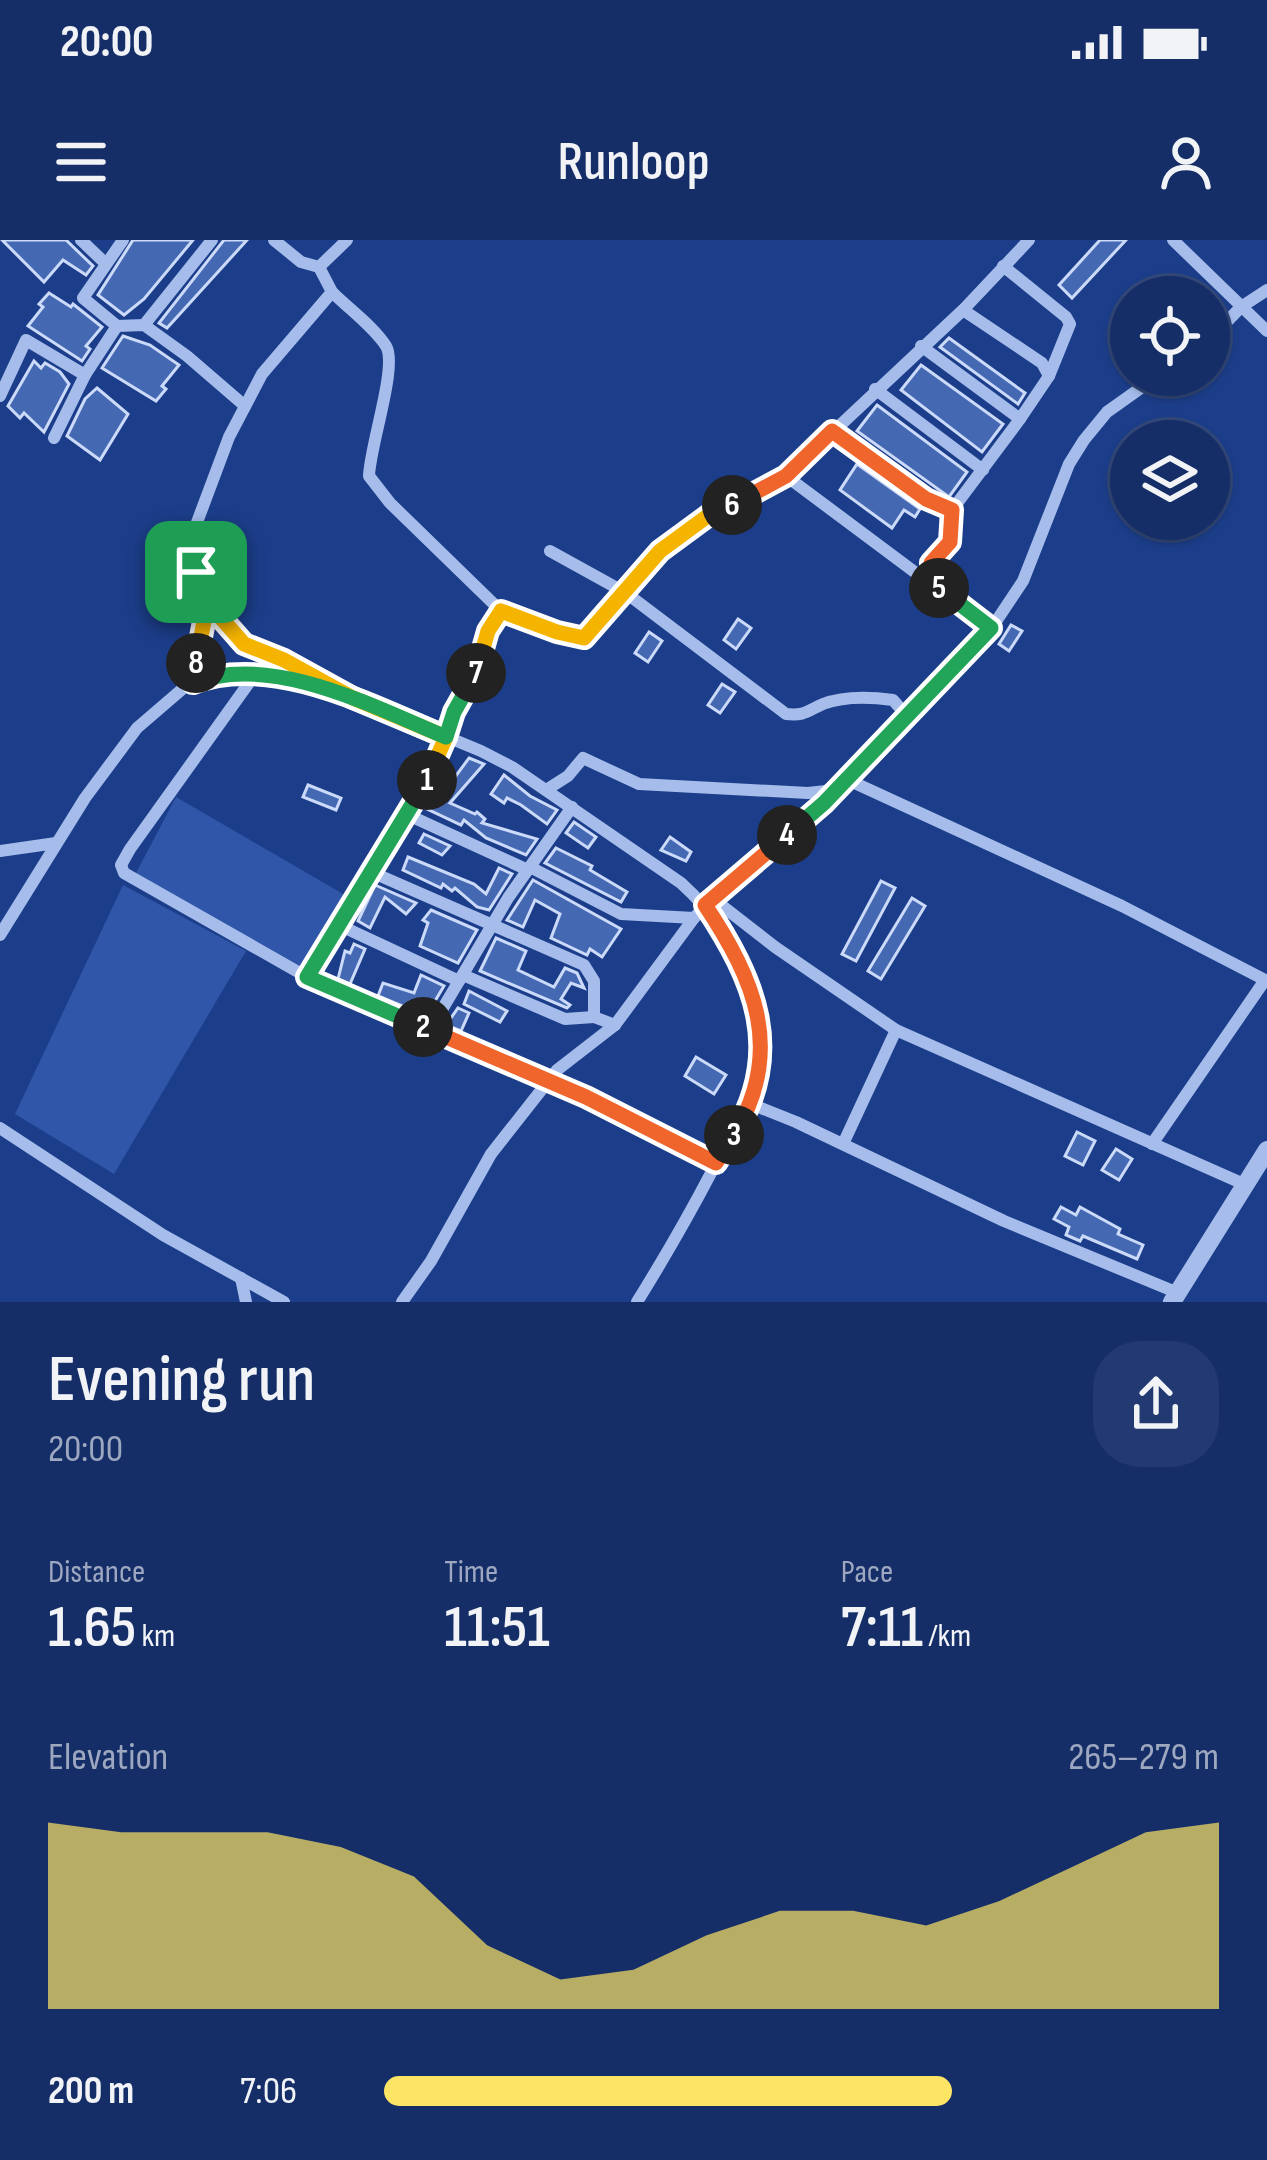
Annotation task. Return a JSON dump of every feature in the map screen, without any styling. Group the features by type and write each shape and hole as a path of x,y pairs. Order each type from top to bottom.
{"street":[{"path":"81,240 105,263"},
{"path":"123,240 83,298 117,326 144,326 244,406"},
{"path":"144,326 212,240"},
{"path":"274,240 301,262 319,267 332,292 388,350 392,368 380,404 369,476 501,611 581,638 660,551 709,515 786,476 963,310 1029,240"},
{"path":"319,267 347,240"},
{"path":"1172,240 1267,331"},
{"path":"935,586 931,563 950,542 952,510 1049,376 1070,324 1003,266"},
{"path":"1230,318 1267,290"},
{"path":"193,683 205,616 196,572 196,525 208,488 262,374 332,292"},
{"path":"963,310 1042,363 1049,376"},
{"path":"54,438 85,375 117,326"},
{"path":"0,396 26,340 85,375"},
{"path":"920,346 1020,419"},
{"path":"875,389 983,470"},
{"path":"402,1302 431,1261 480,1170 547,1082 615,1025 708,901 824,803 991,628 1023,581 1069,464 1107,412 1129,396"},
{"path":"832,431 926,499 952,510"},
{"path":"786,476 991,628"},
{"path":"550,551 626,593 786,714 804,716 825,703 869,697 893,700 907,716"},
{"path":"196,572 222,619 244,644 353,698 481,751 572,807 896,1030 1246,1184"},
{"path":"307,977 434,770 454,712 477,671 488,631 501,611"},
{"path":"0,935 124,743 147,717 193,683 256,673 353,698"},
{"path":"256,673 182,772 121,869 162,898 307,977 586,1097 716,1163"},
{"path":"546,790 568,776 583,758 640,784 675,788 808,794 826,791 846,779"},
{"path":"846,779 1139,914 1266,980 1152,1144"},
{"path":"430,1030 493,924 572,807"},
{"path":"406,814 621,914 694,917"},
{"path":"0,851 56,843"},
{"path":"369,871 590,969 594,1017"},
{"path":"637,1302 751,1105 760,1048 756,1000 708,901"},
{"path":"341,926 565,1019 594,1017 615,1025"},
{"path":"843,1144 896,1030"},
{"path":"751,1105 1175,1297 1267,1150"},
{"path":"0,1128 130,1215 284,1302"},
{"path":"241,1279 246,1302"}],"shaded area":[{"path":"176,797 350,898 306,969 135,875"},
{"path":"123,885 246,951 114,1174 15,1114"}],"building":[{"path":"2,240 66,240 93,266 86,275 63,260 44,282"},
{"path":"133,240 193,240 144,299 124,315 98,295"},
{"path":"224,240 247,240 167,328 159,323"},
{"path":"1100,240 1126,240 1072,298 1059,285"},
{"path":"49,293 73,304 102,327 86,346 90,349 82,361 28,326"},
{"path":"123,336 150,345 179,365 156,401 102,368"},
{"path":"949,338 1025,393 1018,404 940,347"},
{"path":"34,361 41,368 45,363 60,372 69,384 44,432 24,413 20,418 8,406"},
{"path":"921,365 1003,424 982,452 901,390"},
{"path":"97,388 128,414 100,460 67,436 85,399"},
{"path":"877,405 967,472 949,497 857,431"},
{"path":"857,464 920,509 915,517 904,510 892,528 840,490"},
{"path":"738,619 751,628 736,649 724,640"},
{"path":"1011,625 1022,631 1009,651 999,644"},
{"path":"649,632 662,641 648,662 635,653"},
{"path":"722,684 735,692 720,713 708,705"},
{"path":"469,758 484,764 450,803 477,812 485,819 482,823 537,839 526,855 486,838 464,820 461,825 423,807 430,795 439,799"},
{"path":"504,775 557,810 547,824 521,805 507,798 504,803 491,794"},
{"path":"308,785 341,798 336,810 303,797"},
{"path":"574,822 596,837 588,848 566,833"},
{"path":"424,834 450,846 442,855 419,843"},
{"path":"670,837 691,852 686,861 661,850"},
{"path":"556,848 592,866 590,870 627,892 621,902 545,863"},
{"path":"408,857 474,884 486,894 499,868 512,874 489,910 477,907 455,888 452,891 443,884 441,888 403,870"},
{"path":"533,880 621,929 602,957 551,938 560,914 535,900 523,927 507,920"},
{"path":"881,881 895,888 856,961 842,954"},
{"path":"375,885 416,903 406,914 385,897 370,928 358,921"},
{"path":"912,898 925,906 881,979 868,971"},
{"path":"431,910 477,930 458,963 420,946 428,923 423,920"},
{"path":"496,938 526,951 518,970 554,987 565,968 577,973 584,988 571,983 561,999 570,1005 567,1008 480,971"},
{"path":"354,944 365,949 350,984 338,979 345,951 350,953"},
{"path":"421,975 444,986 426,1016 378,996 383,983 414,993"},
{"path":"469,991 507,1011 500,1022 464,1004"},
{"path":"458,1008 469,1013 461,1031 446,1025"},
{"path":"696,1057 726,1075 714,1094 685,1076"},
{"path":"1077,1132 1095,1141 1083,1165 1065,1156"},
{"path":"1116,1149 1132,1159 1119,1180 1102,1170"},
{"path":"1061,1207 1076,1215 1080,1207 1120,1229 1118,1234 1143,1245 1137,1259 1083,1236 1080,1241 1066,1235 1069,1227 1054,1219"}],"route":[{"path":"196,572 205,616 193,683 224,675 274,676 353,698 446,737 477,671 488,631 501,611 584,638 660,551 709,515 786,476 832,431 926,499 952,510 950,542 931,563 935,586 991,628 824,803 705,905 737,953 756,1000 759,1021 751,1105 716,1163 586,1097 307,977 434,770 446,737 244,644 222,619 196,572"}]}
